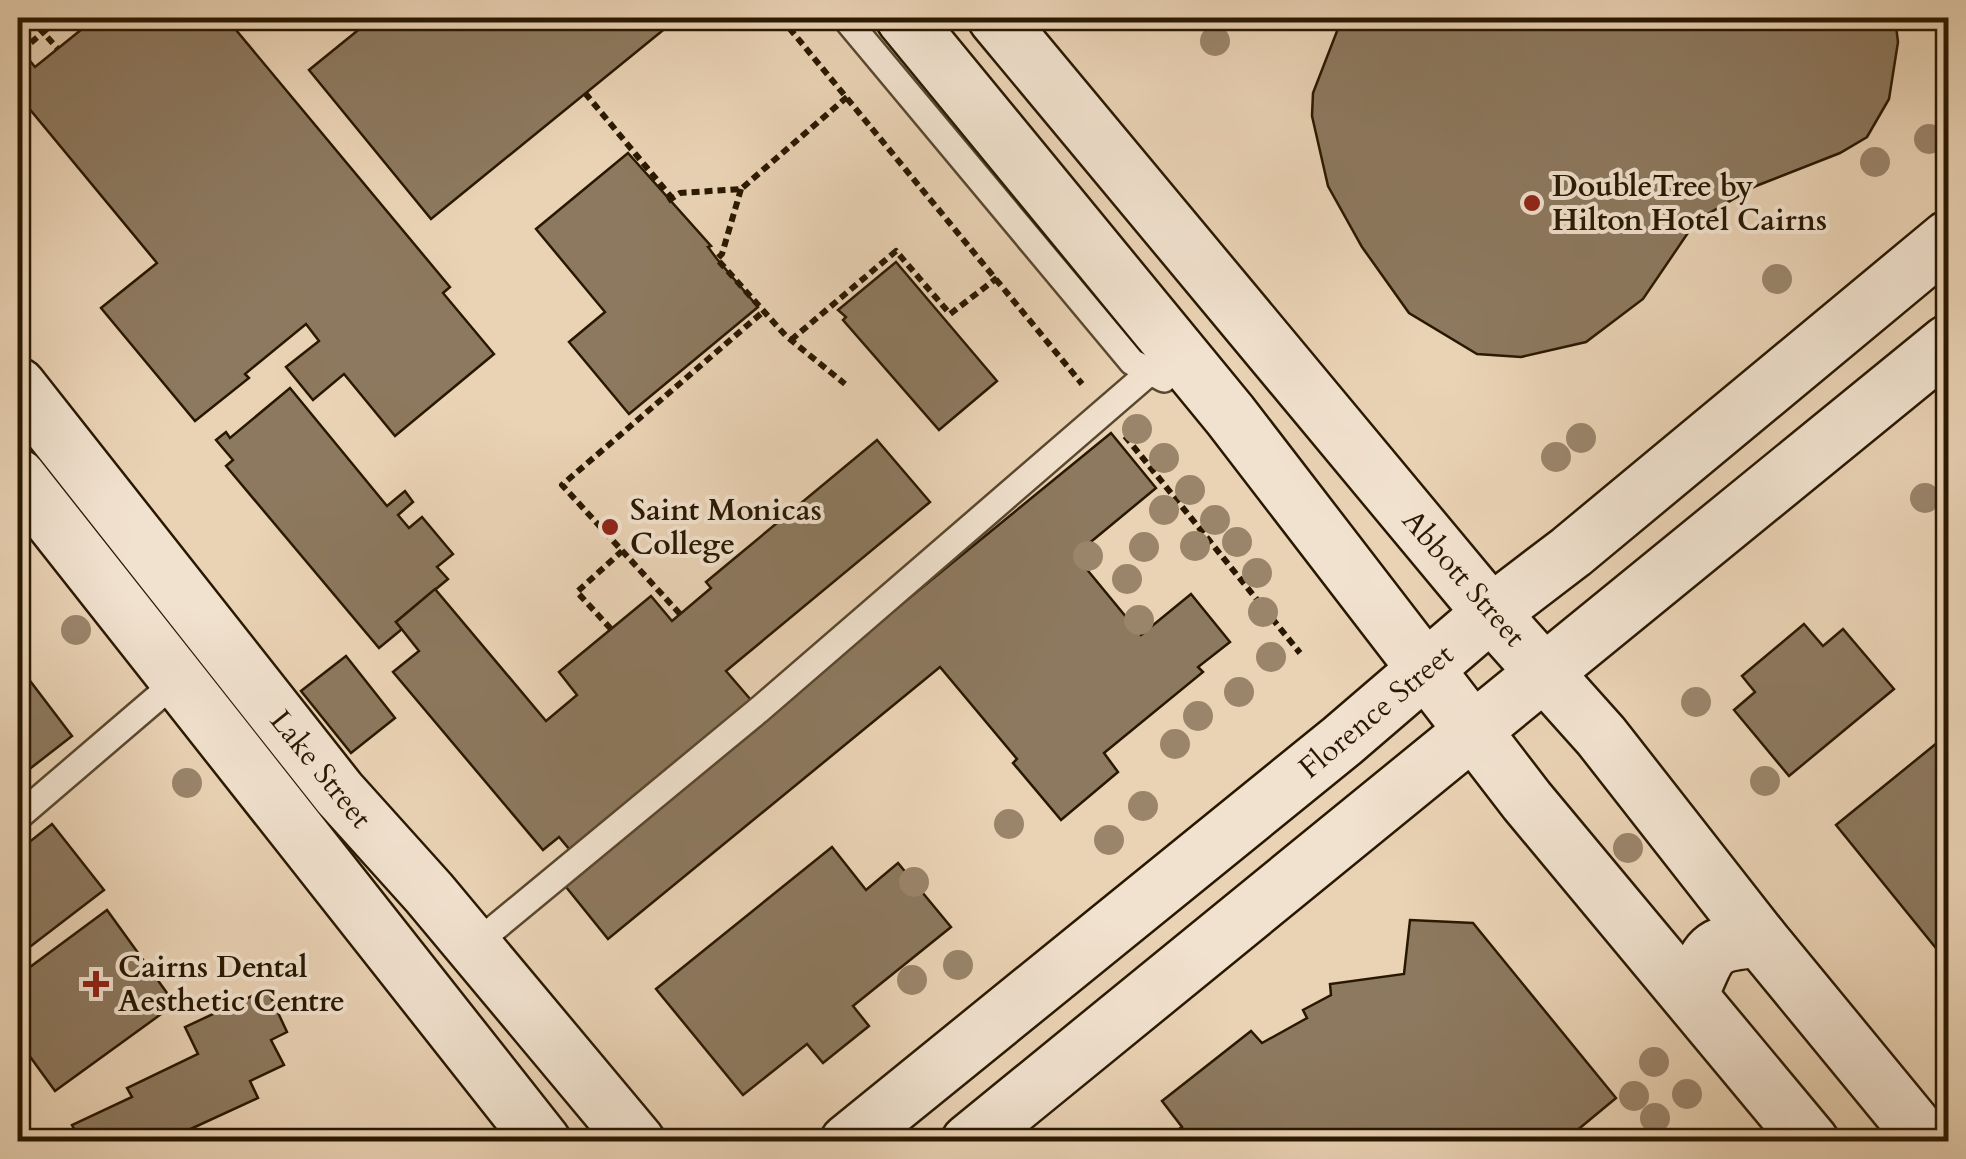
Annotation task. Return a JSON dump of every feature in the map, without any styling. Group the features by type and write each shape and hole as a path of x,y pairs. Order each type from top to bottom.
{"street":[{"path":"904,18 1230,415 1527,801 1811,1142"},
{"name":"Abbott Street","path":"996,18 1490,613 1601,736 1760,939 1927,1142"},
{"name":"Florence Street","path":"848,1142 1948,239"},
{"path":"970,1142 1948,344"},
{"name":"Lake Street","path":"18,386 338,793 474,946 637,1142"},
{"name":"Lake Street","path":"18,477 544,1142"},
{"path":"1690,995 1714,948 1760,939"}],"lane":[{"path":"845,18 1132,362 1230,415"},
{"path":"474,946 760,708 1150,372"},
{"path":"18,816 178,680"}],"path":[{"path":"30,18 58,49"},
{"path":"21,51 60,18"},
{"path":"781,18 1300,653"},
{"path":"586,93 670,200 680,193 741,189"},
{"path":"845,384 791,340 717,259 722,254 741,189 847,97"},
{"path":"791,340 896,251 950,314 997,278"},
{"path":"680,614 562,485 764,311"},
{"path":"611,629 576,592 622,551"}],"building":[{"path":"73,18 226,18 450,287 443,293 494,354 395,436 344,374 313,400 286,367 319,341 306,324 245,374 249,378 195,421 101,308 157,263 18,95 18,46 35,67 82,29"},
{"path":"373,18 678,18 431,219 309,70"},
{"name":"DoubleTree by Hilton Hotel Cairns","path":"1349,18 1895,18 1898,42 1889,99 1867,137 1840,153 1756,186 1696,221 1643,299 1586,342 1521,357 1477,354 1409,313 1362,247 1328,186 1312,116 1313,93 1339,26"},
{"path":"628,153 711,246 708,247 717,259 758,307 629,414 569,342 605,312 536,229"},
{"path":"896,262 997,381 939,430 838,310"},
{"path":"290,388 387,506 405,491 413,502 398,515 409,528 422,517 453,554 437,567 448,579 396,622 402,629 379,648 226,466 233,460 216,440 226,432 230,438"},
{"path":"1111,433 1156,488 1075,555 1141,635 1191,594 1230,642 1198,667 1203,672 1104,753 1118,772 1061,820 1013,763 1017,759 940,667 608,939 562,882"},
{"path":"877,440 930,502 726,671 751,700 570,850 559,837 543,850 393,672 419,651 396,622 435,589 546,721 577,695 559,672 651,596 672,621 711,588 706,582"},
{"path":"1804,624 1823,646 1843,629 1894,689 1789,776 1734,710 1755,692 1742,676"},
{"path":"346,656 395,718 351,753 301,691"},
{"path":"18,665 72,736 18,778"},
{"path":"1948,734 1948,963 1836,825"},
{"path":"52,824 104,890 18,956 18,851"},
{"path":"832,847 866,890 898,863 951,927 853,1006 869,1026 823,1063 807,1044 743,1095 656,989"},
{"path":"107,910 175,1004 55,1091 18,1040 18,976"},
{"path":"1410,920 1473,923 1616,1098 1563,1142 1160,1142 1182,1127 1162,1101 1251,1031 1262,1043 1307,1018 1303,1010 1331,995 1330,984 1404,974"},
{"path":"267,989 287,1032 271,1040 284,1065 250,1081 258,1098 184,1132 188,1142 81,1142 72,1125 132,1097 127,1088 198,1054 185,1027"}],"place":[{"name":"DoubleTree by Hilton Hotel Cairns","path":"1532,203"},
{"name":"Saint Monicas College","path":"610,527"},
{"name":"Cairns Dental Aesthetic Centre","path":"96,984"}]}
